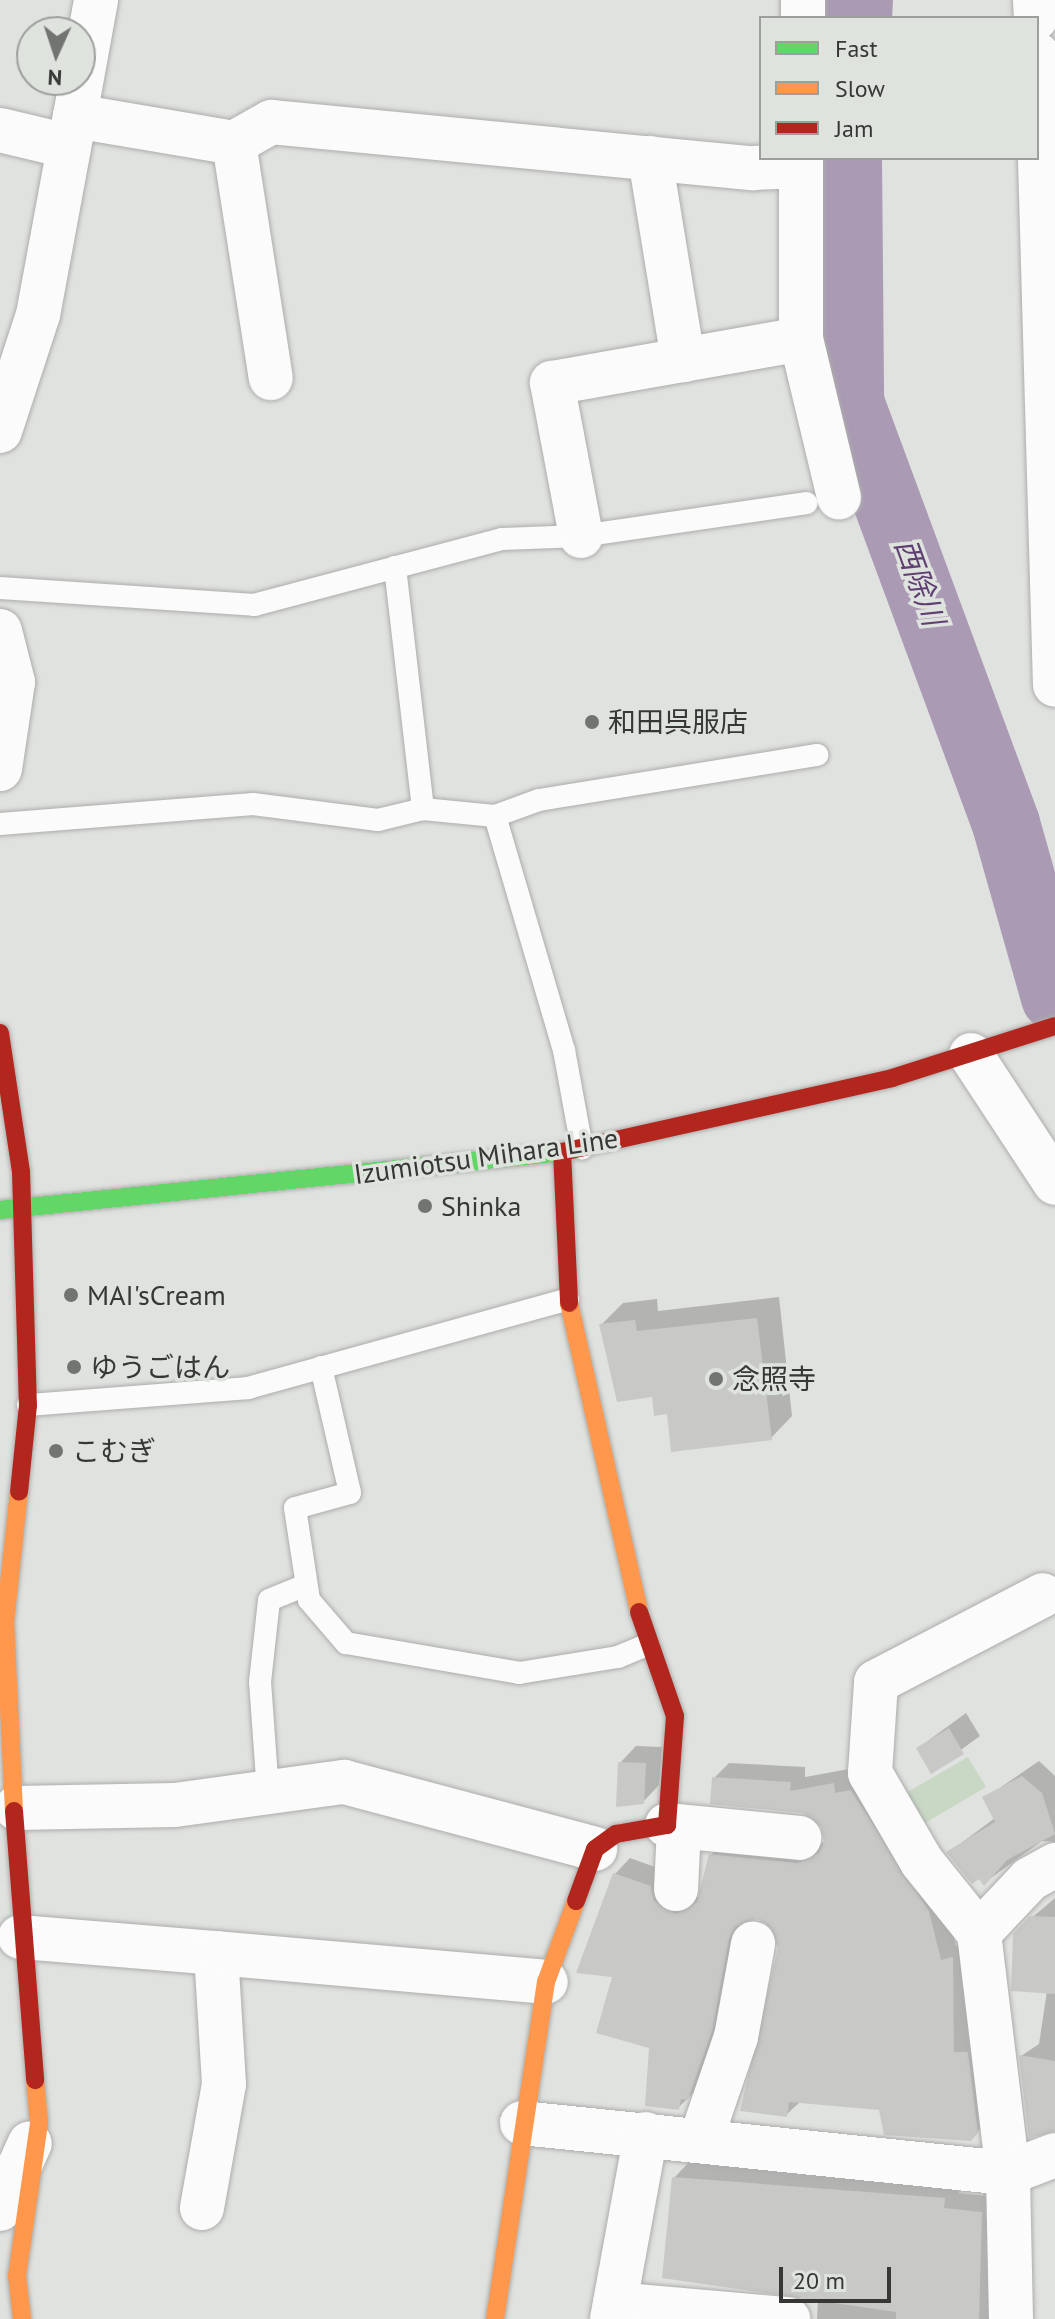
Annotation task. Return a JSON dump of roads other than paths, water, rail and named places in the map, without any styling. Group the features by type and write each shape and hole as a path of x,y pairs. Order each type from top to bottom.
{"street":[{"path":"0,431 38,315 96,0"},
{"path":"1039,110 1052,475 1055,685"},
{"path":"0,130 71,131 234,143 271,122 650,158 801,176 801,339 823,500"},
{"path":"234,143 271,378"},
{"path":"650,158 683,360"},
{"path":"581,536 552,383 801,339"},
{"path":"0,631 13,682 0,769"},
{"name":"Izumiotsu Mihara Line","path":"0,1210 21,1211 572,1150 982,1052 1055,1026"},
{"path":"0,1033 21,1211 28,1405 5,1622 20,1937 39,2123 8,2271 22,2319"},
{"path":"982,1052 1055,1183"},
{"path":"572,1150 568,1299 646,1645 675,1716 673,1826 676,1889"},
{"path":"1011,2319 1008,2173 979,1933 922,1862 870,1773 876,1682 1043,1595"},
{"path":"16,1808 175,1805 344,1782 595,1849"},
{"path":"495,2319 522,2123 546,1982 595,1849 616,1834 673,1826 799,1838"},
{"path":"979,1933 1030,1879 1055,1865"},
{"path":"20,1937 546,1982"},
{"path":"701,2139 736,2037 753,1944"},
{"path":"202,2208 224,2084 216,1953"},
{"path":"0,2209 39,2123"},
{"path":"522,2123 701,2139 1008,2173 1055,2155"},
{"path":"646,2134 613,2312 788,2319"}],"lane":[{"path":"0,588 254,605 502,539 581,536 823,500"},
{"path":"395,567 423,809"},
{"path":"0,824 253,804 378,820 423,809 495,816 539,800 817,755"},
{"path":"495,816 564,1050 572,1150"},
{"path":"28,1405 248,1388 568,1299"},
{"path":"321,1367 350,1493 295,1508 309,1600 346,1643 519,1673 618,1657 646,1645"},
{"path":"268,1793 260,1682 269,1600 306,1585"}],"waterway":[{"name":"西除川","path":"858,16 859,0"},
{"name":"西除川","path":"848,160 850,402 1006,824 1055,997"},
{"path":"808,184 846,187"}],"place":[{"name":"和田呉服店","path":"592,722"},
{"name":"Shinka","path":"425,1206"},
{"name":"MAI'sCream","path":"71,1295"},
{"name":"ゆうごはん","path":"74,1367"},
{"name":"念照寺","path":"716,1379"},
{"name":"こむぎ","path":"56,1451"}]}
